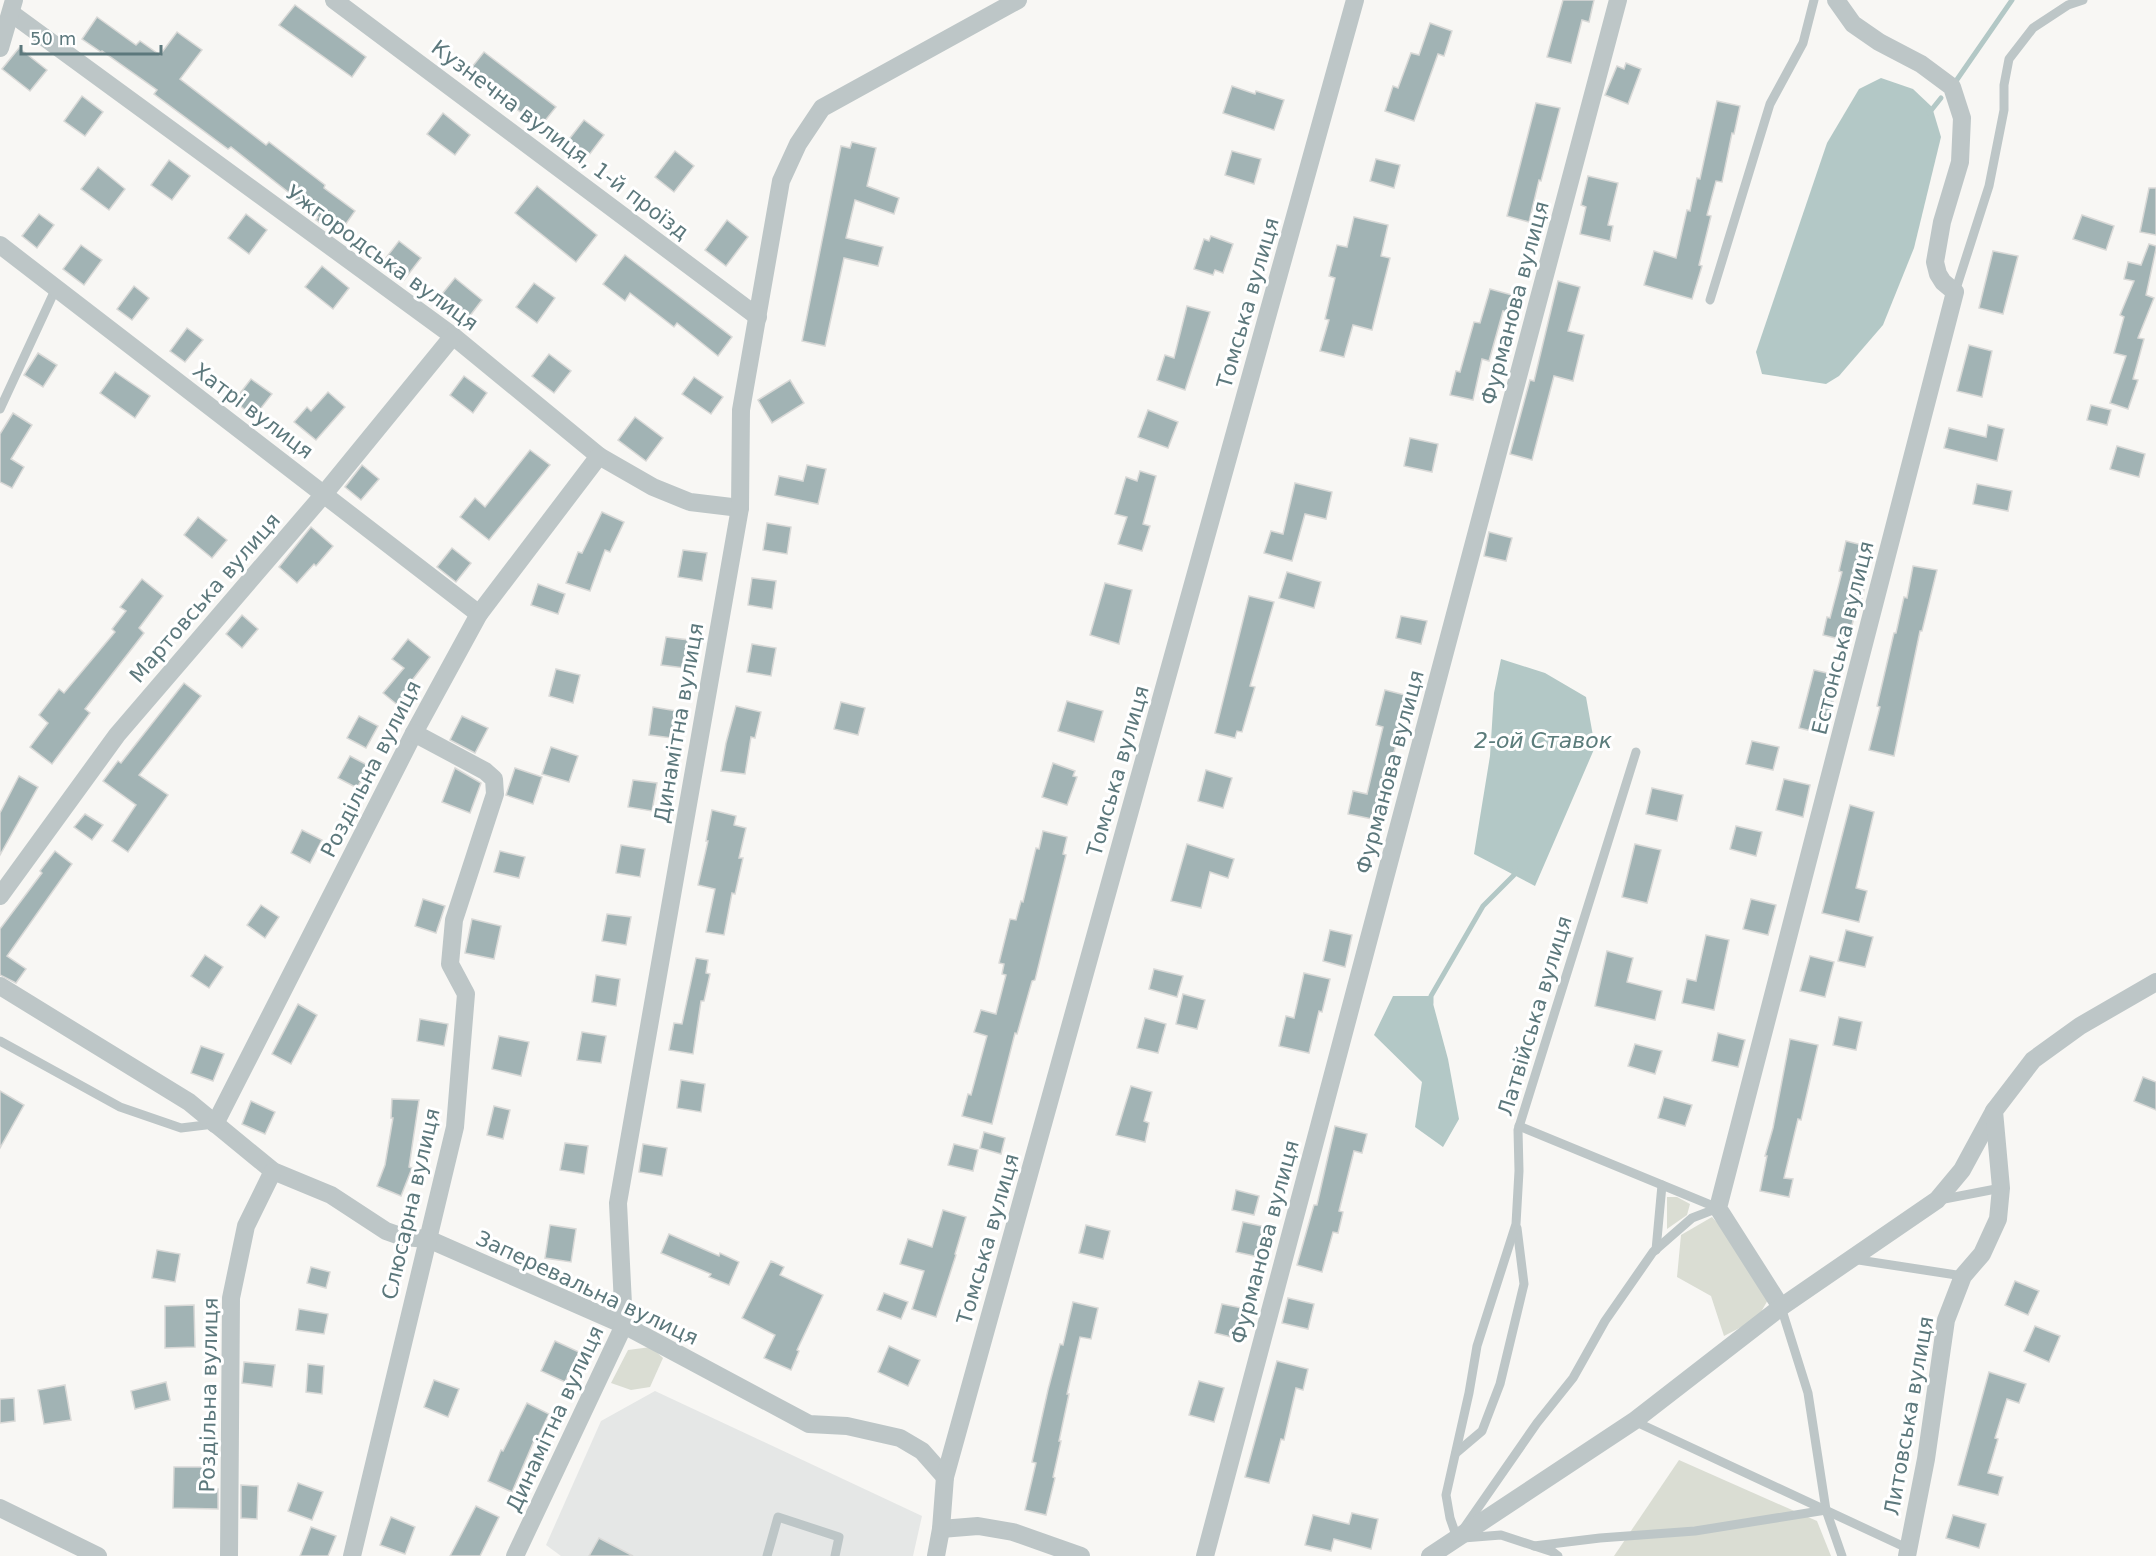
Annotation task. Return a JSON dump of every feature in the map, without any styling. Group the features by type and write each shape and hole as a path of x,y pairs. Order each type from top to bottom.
{"street":[{"name":"Кузнечна вулиця, 1-й проїзд","path":"334,0 758,317"},
{"name":"Динамітна вулиця","path":"515,1556 624,1326 618,1203 740,508 741,410 781,181 798,144 822,108 1018,0"},
{"name":"Томська вулиця","path":"936,1556 941,1529 945,1477 1355,0"},
{"name":"Фурманова вулиця","path":"1205,1556 1618,0"},
{"path":"1836,0 1853,24 1879,42 1921,64 1952,87 1962,118 1960,162 1942,222 1935,262 1943,282 1955,292"},
{"path":"0,48 13,6"},
{"name":"Ужгородська вулиця","path":"13,6 453,336 599,456 653,487 690,502 740,508"},
{"name":"Хатрі вулиця","path":"0,245 479,614"},
{"name":"Естонська вулиця","path":"1718,1208 1955,292"},
{"name":"Мартовська вулиця","path":"0,896 117,735 324,494 453,336"},
{"name":"Роздільна вулиця","path":"215,1124 414,733 479,614 599,456"},
{"name":"Слюсарна вулиця","path":"352,1556 455,1127 466,994 450,964 454,920 495,794 494,779 485,771 414,733"},
{"path":"1430,1556 1634,1421 1781,1307 1937,1200 1962,1170 1994,1111 2033,1060 2080,1026 2156,982"},
{"name":"Заперевальна вулиця","path":"0,986 189,1102 273,1171 331,1195 386,1231 403,1237 428,1239 624,1326 809,1424 847,1426 900,1438 922,1451 945,1477"},
{"name":"Литовська вулиця","path":"1908,1552 1926,1459 1946,1320 1963,1276 1982,1254 1998,1218 2001,1188 1994,1111"},
{"name":"Роздільна вулиця","path":"229,1556 231,1298 246,1226 273,1171"},
{"path":"1718,1208 1781,1307"},
{"path":"0,1508 98,1556"},
{"path":"941,1529 978,1526 1013,1532 1082,1556"}],"lane":[{"path":"1710,300 1770,104 1803,42 1814,0"},
{"name":"Естонська вулиця","path":"1955,292 1989,186 2004,110 2004,85 2009,59 2033,28 2068,5 2084,0"},
{"path":"0,409 56,288"},
{"name":"Латвiйська вулиця","path":"1458,1538 1450,1518 1446,1496 1478,1346 1516,1224 1519,1126 1636,752"},
{"path":"0,1041 120,1107 181,1128 215,1124"},
{"path":"1519,1126 1718,1208"},
{"path":"1656,1250 1662,1185"},
{"path":"1937,1200 2001,1188"},
{"path":"1458,1538 1530,1433 1573,1378 1605,1321 1656,1250 1692,1218 1718,1208"},
{"path":"1456,1453 1482,1431 1500,1384 1524,1284 1516,1224"},
{"path":"1852,1258 1963,1276"},
{"path":"1781,1307 1808,1393 1826,1510 1842,1556"},
{"path":"1634,1421 1826,1510 1908,1552"},
{"path":"1533,1546 1695,1531 1826,1510"},
{"path":"767,1556 778,1517 839,1537 835,1556"},
{"path":"1458,1538 1501,1535 1553,1552 1558,1556"}],"shaded area":[{"path":"1667,1197 1677,1197 1690,1204 1687,1215 1667,1229"},
{"path":"1712,1217 1740,1248 1769,1298 1757,1319 1724,1336 1711,1296 1677,1277 1681,1235"},
{"path":"651,1347 663,1358 650,1387 631,1390 611,1383 628,1350"},
{"path":"655,1391 922,1516 913,1556 561,1556 546,1545 601,1421"},
{"path":"1679,1460 1817,1521 1831,1556 1614,1556"}],"water":[{"path":"1881,78 1913,89 1932,107 1941,137 1914,248 1883,325 1839,376 1826,384 1762,374 1756,352 1827,143 1859,89"},
{"name":"2-ой Ставок","path":"1501,659 1545,673 1586,697 1595,747 1535,886 1474,854 1490,756 1494,693"},
{"path":"1393,996 1431,996 1448,1059 1459,1119 1443,1147 1415,1127 1422,1082 1374,1035"}],"building":[{"path":"1563,0 1594,0 1589,22 1582,20 1571,63 1547,57"},
{"path":"295,5 366,57 352,77 279,25"},
{"path":"97,17 136,45 140,41 160,55 177,32 202,50 180,79 266,145 269,142 355,211 338,235 316,220 318,217 231,147 228,149 154,94 157,90 82,39"},
{"path":"1430,23 1452,31 1444,56 1438,54 1414,121 1385,111 1393,86 1398,88 1411,53 1419,55"},
{"path":"19,48 47,70 30,91 2,69"},
{"path":"484,52 556,107 540,127 468,72"},
{"path":"1626,63 1641,69 1628,104 1605,95 1617,66 1624,69"},
{"path":"1232,86 1284,100 1274,130 1223,113"},
{"path":"82,96 103,112 85,136 64,121"},
{"path":"1717,101 1740,106 1722,182 1716,181 1707,215 1711,216 1699,265 1702,266 1692,299 1644,285 1654,251 1676,258 1687,210 1690,211 1697,178 1700,179"},
{"path":"1536,103 1560,108 1529,222 1507,216"},
{"path":"443,113 470,135 455,155 427,134"},
{"path":"584,120 604,135 583,163 563,147"},
{"path":"852,142 876,148 867,186 899,198 894,214 855,200 846,238 883,247 878,266 844,258 825,346 802,341 841,146 850,148"},
{"path":"675,151 694,166 674,192 655,177"},
{"path":"1232,151 1261,159 1254,184 1225,175"},
{"path":"1376,159 1400,165 1394,188 1370,181"},
{"path":"169,160 190,176 172,200 151,185"},
{"path":"98,167 125,189 109,210 81,189"},
{"path":"1588,176 1618,183 1608,225 1613,226 1610,241 1580,234 1586,207 1581,205"},
{"path":"537,186 597,235 576,262 515,213"},
{"path":"2149,188 2156,188 2156,235 2140,232"},
{"path":"39,214 54,225 37,248 22,236"},
{"path":"246,214 267,230 249,254 228,238"},
{"path":"2082,215 2114,226 2106,250 2073,239"},
{"path":"1354,217 1388,225 1381,256 1390,258 1372,330 1353,325 1344,357 1320,351 1329,320 1325,319 1335,278 1329,276 1337,245 1347,247"},
{"path":"727,220 748,237 726,266 705,250"},
{"path":"1211,236 1233,244 1223,273 1215,270 1213,275 1194,269 1204,239 1209,241"},
{"path":"399,241 421,258 404,280 382,263"},
{"path":"2149,244 2156,246 2156,249 2146,295 2154,298 2138,338 2144,339 2133,379 2138,380 2128,409 2110,403 2126,356 2114,353 2124,317 2120,315 2134,281 2124,279 2128,262 2141,265"},
{"path":"81,245 102,260 84,285 63,269"},
{"path":"1993,251 2018,256 2003,314 1979,308"},
{"path":"625,255 732,337 718,356 677,323 674,327 630,293 625,301 603,284"},
{"path":"322,266 349,288 333,309 305,287"},
{"path":"455,278 482,300 466,321 438,299"},
{"path":"1558,281 1580,287 1568,331 1584,335 1573,381 1554,376 1532,460 1510,454 1530,380 1534,381"},
{"path":"534,283 555,298 537,323 516,307"},
{"path":"134,286 149,298 132,320 117,309"},
{"path":"1490,289 1512,295 1507,312 1503,311 1489,361 1482,359 1473,400 1450,395 1456,371 1460,372 1474,322 1480,323"},
{"path":"1187,306 1210,312 1185,390 1157,380 1165,355 1174,358"},
{"path":"187,328 203,340 185,362 170,351"},
{"path":"1969,345 1992,351 1982,397 1957,391"},
{"path":"38,353 57,365 43,387 24,375"},
{"path":"549,354 571,371 554,393 532,376"},
{"path":"115,372 150,396 135,418 100,393"},
{"path":"464,376 487,393 473,413 450,395"},
{"path":"694,377 723,397 711,414 682,394"},
{"path":"251,379 272,394 254,417 234,401"},
{"path":"790,380 804,403 772,423 758,400"},
{"path":"328,392 345,407 316,440 294,422 307,407 311,411"},
{"path":"2091,405 2111,410 2107,425 2087,420"},
{"path":"1148,410 1178,422 1168,448 1138,437"},
{"path":"13,413 32,425 11,459 24,467 12,488 0,482 0,434"},
{"path":"635,417 663,438 646,461 618,440"},
{"path":"1988,425 2004,429 1997,461 1944,448 1949,428 1986,437"},
{"path":"1410,438 1438,444 1432,472 1404,466"},
{"path":"2117,446 2145,454 2139,477 2110,469"},
{"path":"530,450 550,465 489,540 460,517 475,498 485,507"},
{"path":"362,465 379,479 361,500 345,487"},
{"path":"807,465 826,469 818,504 775,495 779,476 803,481"},
{"path":"1140,471 1156,476 1143,524 1150,526 1142,551 1118,544 1127,517 1115,514 1126,477 1137,481"},
{"path":"1295,483 1332,492 1326,519 1305,514 1292,561 1264,553 1271,531 1283,534"},
{"path":"1977,484 2012,491 2008,511 1973,504"},
{"path":"602,512 624,522 610,552 605,550 590,591 566,583 578,552 582,553"},
{"path":"198,517 227,540 212,558 184,535"},
{"path":"767,523 791,527 787,554 763,550"},
{"path":"311,527 333,546 297,583 279,567"},
{"path":"1489,532 1512,538 1506,561 1484,556"},
{"path":"1846,541 1874,548 1859,610 1856,609 1848,641 1823,635 1842,572 1839,571"},
{"path":"452,548 471,563 456,582 437,567"},
{"path":"683,550 707,553 702,581 678,577"},
{"path":"1913,566 1937,570 1922,631 1920,631 1894,756 1869,750 1894,633 1896,633 1904,597 1907,598"},
{"path":"1287,572 1321,582 1314,608 1279,598"},
{"path":"752,578 776,581 772,609 748,605"},
{"path":"142,579 163,596 139,628 144,633 85,709 90,713 52,764 30,747 48,723 39,715 59,689 64,693 115,632 112,629 126,611 120,607"},
{"path":"1105,583 1132,590 1119,644 1090,635"},
{"path":"538,584 565,594 558,614 531,605"},
{"path":"1249,596 1274,602 1250,686 1255,687 1242,732 1237,731 1235,738 1215,733"},
{"path":"242,615 258,629 242,648 226,634"},
{"path":"1401,616 1427,621 1421,644 1396,638"},
{"path":"666,637 689,640 685,668 661,665"},
{"path":"408,639 430,657 407,687 412,692 400,707 383,693 404,668 392,659"},
{"path":"752,644 776,648 771,676 747,672"},
{"path":"556,669 580,675 573,703 549,696"},
{"path":"1814,670 1840,676 1824,734 1799,728"},
{"path":"184,683 201,696 139,775 168,795 128,852 112,841 136,805 103,781 118,761 121,763"},
{"path":"1385,690 1409,696 1389,771 1387,771 1377,820 1348,814 1353,791 1367,794 1383,727 1376,725"},
{"path":"1067,701 1103,711 1094,742 1058,731"},
{"path":"841,702 865,708 858,735 834,729"},
{"path":"736,706 761,712 755,738 751,737 745,774 721,771"},
{"path":"653,707 677,711 672,738 649,735"},
{"path":"359,716 378,726 366,748 347,738"},
{"path":"462,716 488,728 475,753 450,740"},
{"path":"1752,741 1779,747 1773,770 1746,764"},
{"path":"551,747 578,756 569,782 542,774"},
{"path":"350,756 369,766 357,788 338,778"},
{"path":"1053,763 1075,771 1073,776 1077,777 1067,805 1042,797"},
{"path":"455,768 481,783 470,813 442,802"},
{"path":"515,768 542,777 533,804 506,795"},
{"path":"1206,770 1232,778 1223,808 1198,801"},
{"path":"19,776 38,787 0,855 0,813"},
{"path":"1784,779 1810,785 1803,817 1776,810"},
{"path":"633,780 657,783 652,811 628,807"},
{"path":"1652,788 1683,795 1677,821 1646,814"},
{"path":"1850,805 1874,812 1856,888 1867,891 1859,922 1822,913"},
{"path":"712,810 736,816 734,825 746,828 739,858 743,858 735,894 732,893 724,935 706,932 715,889 698,885"},
{"path":"85,814 103,825 92,840 74,827"},
{"path":"1736,826 1762,832 1756,856 1730,849"},
{"path":"302,830 322,840 310,863 291,853"},
{"path":"1043,831 1067,837 1063,854 1066,855 1035,980 1032,981 1017,1034 1015,1033 992,1124 962,1116 968,1094 971,1095 987,1036 974,1032 981,1010 996,1014 1006,975 1002,974 1004,964 999,963 1010,919 1016,920 1021,901 1023,902 1036,848 1039,849"},
{"path":"1187,844 1234,859 1228,878 1210,872 1201,908 1171,901"},
{"path":"1635,844 1661,850 1647,903 1622,897"},
{"path":"621,845 645,849 640,877 616,873"},
{"path":"55,851 72,864 7,956 26,969 16,983 0,975 0,929 42,873 40,871"},
{"path":"500,851 525,857 519,878 494,872"},
{"path":"423,899 445,906 436,933 415,926"},
{"path":"1751,899 1776,905 1768,935 1743,929"},
{"path":"261,905 279,917 265,938 247,925"},
{"path":"607,914 631,917 626,945 602,941"},
{"path":"472,919 501,926 494,959 465,953"},
{"path":"1330,930 1352,935 1345,967 1323,961"},
{"path":"1846,930 1873,937 1865,967 1838,961"},
{"path":"1706,935 1729,940 1714,1010 1682,1003 1687,979 1696,981"},
{"path":"1607,951 1633,958 1627,982 1662,991 1655,1020 1595,1006"},
{"path":"205,955 223,967 209,988 191,976"},
{"path":"1810,956 1834,962 1825,997 1800,991"},
{"path":"696,958 708,960 706,973 710,974 704,1001 701,1001 693,1054 669,1050 674,1023 682,1024"},
{"path":"1154,969 1183,976 1177,997 1149,989"},
{"path":"1304,973 1330,979 1322,1012 1319,1011 1309,1053 1279,1046 1286,1016 1294,1018"},
{"path":"596,975 620,979 616,1006 592,1002"},
{"path":"1183,994 1205,1000 1197,1029 1176,1024"},
{"path":"298,1004 317,1015 291,1064 272,1054"},
{"path":"1839,1017 1862,1022 1856,1050 1833,1045"},
{"path":"1145,1018 1166,1024 1158,1053 1137,1048"},
{"path":"420,1019 448,1024 444,1046 417,1041"},
{"path":"582,1032 606,1036 601,1063 577,1060"},
{"path":"1718,1033 1745,1040 1738,1067 1712,1061"},
{"path":"499,1036 529,1042 521,1076 492,1069"},
{"path":"1790,1039 1818,1045 1801,1120 1798,1119 1784,1178 1793,1179 1789,1197 1760,1191 1767,1156 1765,1156 1773,1128"},
{"path":"1635,1044 1662,1051 1655,1074 1628,1066"},
{"path":"201,1046 224,1054 213,1081 191,1073"},
{"path":"2143,1077 2156,1082 2156,1110 2134,1101"},
{"path":"681,1080 705,1084 701,1112 677,1108"},
{"path":"1131,1086 1152,1092 1144,1121 1149,1123 1145,1142 1116,1135"},
{"path":"0,1091 24,1105 0,1148"},
{"path":"1664,1097 1692,1105 1685,1126 1658,1118"},
{"path":"392,1099 419,1100 409,1167 412,1168 401,1196 377,1186 385,1165 393,1118 391,1118"},
{"path":"251,1101 275,1112 265,1134 242,1124"},
{"path":"494,1106 510,1110 503,1139 487,1135"},
{"path":"1335,1126 1367,1134 1362,1153 1354,1151 1339,1211 1343,1212 1338,1233 1333,1232 1322,1272 1297,1265 1314,1205 1317,1205"},
{"path":"984,1132 1005,1138 1001,1154 980,1148"},
{"path":"565,1143 588,1146 584,1174 560,1170"},
{"path":"643,1144 667,1148 662,1176 639,1172"},
{"path":"954,1144 978,1150 973,1171 948,1165"},
{"path":"1236,1190 1259,1196 1254,1215 1232,1210"},
{"path":"943,1210 966,1217 936,1317 912,1309 924,1271 900,1264 908,1239 932,1247"},
{"path":"1243,1222 1266,1227 1259,1257 1236,1252"},
{"path":"550,1225 576,1229 571,1262 545,1258"},
{"path":"1086,1225 1110,1231 1103,1259 1079,1253"},
{"path":"669,1234 719,1256 720,1253 739,1262 729,1285 709,1277 711,1274 661,1253"},
{"path":"157,1250 180,1254 175,1282 152,1278"},
{"path":"771,1261 784,1267 780,1275 823,1295 797,1350 799,1351 791,1370 764,1358 775,1335 742,1318"},
{"path":"311,1267 330,1272 326,1288 307,1283"},
{"path":"2015,1281 2039,1291 2028,1315 2005,1305"},
{"path":"884,1293 908,1302 901,1319 877,1310"},
{"path":"1288,1298 1314,1304 1308,1329 1282,1323"},
{"path":"1073,1302 1098,1308 1091,1339 1080,1337 1067,1394 1069,1394 1053,1477 1055,1478 1046,1515 1025,1510 1036,1463 1032,1462 1048,1390 1060,1344 1063,1345"},
{"path":"1222,1304 1242,1308 1235,1338 1215,1333"},
{"path":"194,1305 195,1347 165,1348 165,1306"},
{"path":"299,1309 328,1314 324,1334 296,1330"},
{"path":"2035,1326 2060,1336 2049,1362 2024,1351"},
{"path":"555,1341 579,1352 565,1382 541,1371"},
{"path":"889,1346 920,1360 908,1386 878,1372"},
{"path":"1277,1361 1308,1369 1303,1390 1296,1388 1284,1440 1281,1439 1269,1483 1245,1477"},
{"path":"244,1362 275,1365 272,1387 242,1383"},
{"path":"308,1364 324,1366 322,1394 306,1392"},
{"path":"1989,1372 2026,1384 2019,1403 2007,1399 1995,1438 1998,1439 1988,1473 2003,1477 1998,1495 1958,1485"},
{"path":"434,1380 459,1389 448,1417 424,1407"},
{"path":"1199,1381 1224,1388 1214,1422 1189,1415"},
{"path":"166,1382 170,1400 135,1409 131,1391"},
{"path":"65,1385 71,1420 44,1424 38,1390"},
{"path":"14,1398 15,1421 0,1423 0,1399"},
{"path":"527,1403 549,1414 538,1437 536,1436 512,1492 488,1481 501,1450 503,1451"},
{"path":"174,1467 205,1467 204,1489 218,1489 218,1509 173,1508"},
{"path":"298,1483 323,1492 312,1520 288,1511"},
{"path":"241,1485 258,1486 257,1519 241,1518"},
{"path":"476,1506 499,1517 480,1556 450,1556"},
{"path":"1352,1513 1378,1519 1371,1549 1334,1539 1331,1551 1305,1545 1313,1515 1349,1524"},
{"path":"1953,1515 1986,1524 1979,1548 1946,1538"},
{"path":"391,1517 415,1527 405,1554 380,1545"},
{"path":"311,1527 336,1536 328,1556 300,1556"},
{"path":"599,1538 633,1556 589,1556"}],"waterway":[{"path":"1956,81 2012,0"},
{"path":"1929,113 1941,98"},
{"path":"1431,1003 1431,996 1483,906 1514,875 1515,867"}]}
